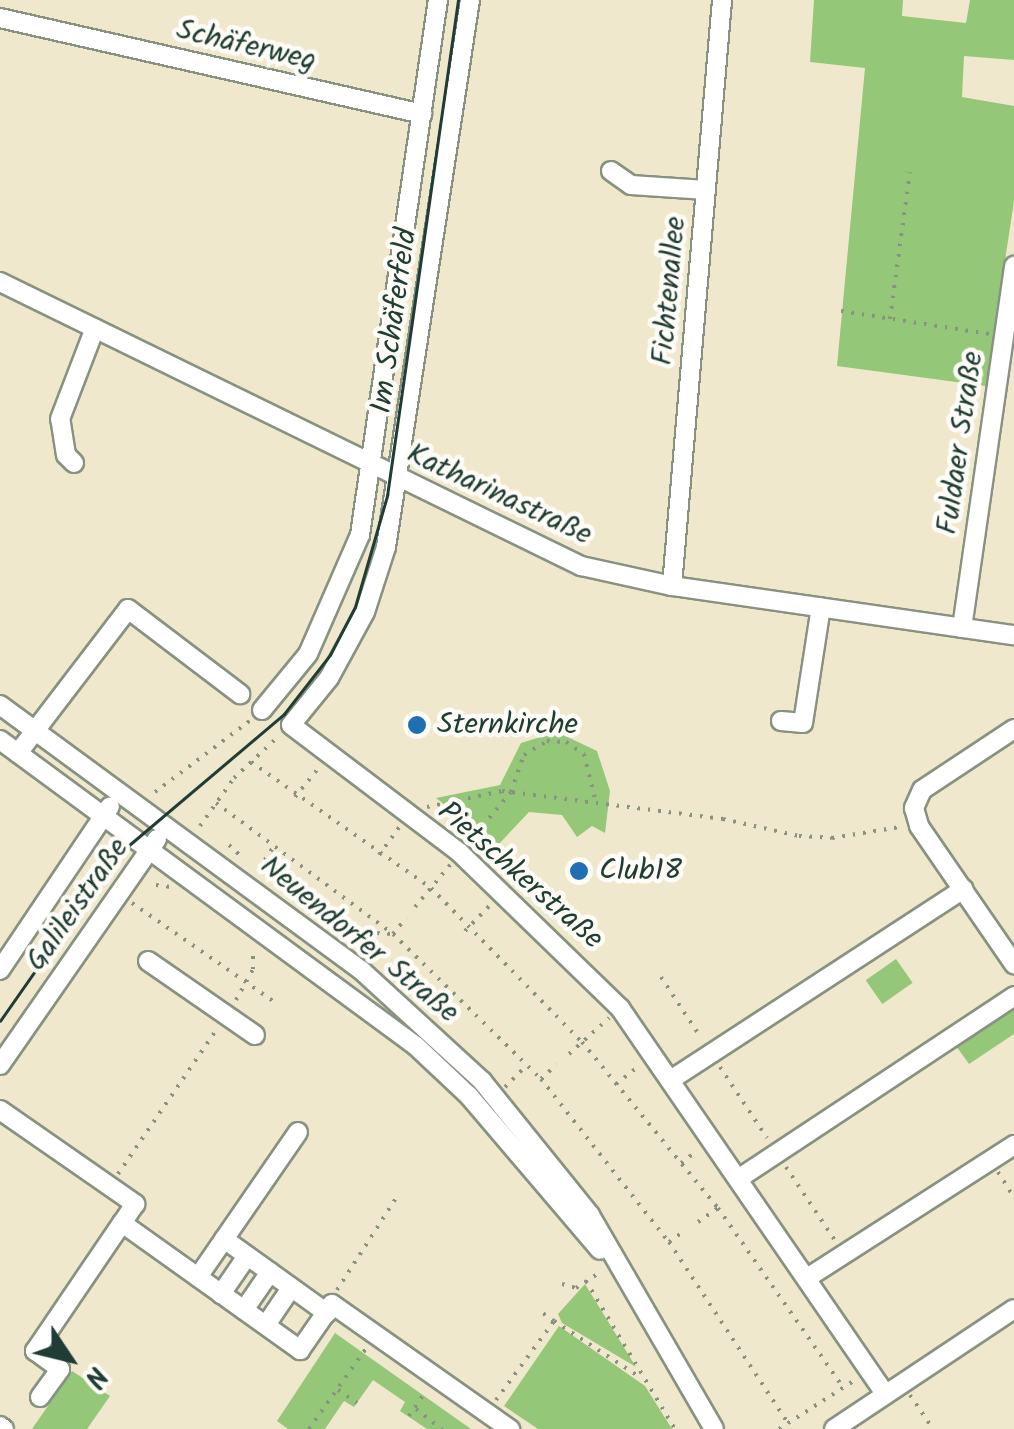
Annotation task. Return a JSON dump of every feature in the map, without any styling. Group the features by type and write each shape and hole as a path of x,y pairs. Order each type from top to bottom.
{"street":[{"name":"Im Schäferfeld","path":"262,710 308,654 338,597 360,534 438,0"},
{"name":"Im Schäferfeld","path":"291,726 329,678 365,612 400,480 470,0"},
{"name":"Fichtenallee","path":"672,586 722,0"},
{"name":"Schäferweg","path":"0,18 422,114"},
{"path":"611,171 631,184 706,190"},
{"name":"Fuldaer Straße","path":"962,628 1014,266"},
{"name":"Katharinastraße","path":"0,282 581,566 672,586 1014,634"},
{"path":"74,463 66,454 60,419 95,328"},
{"path":"781,720 804,724 820,607"},
{"path":"18,753 128,608 240,694"},
{"name":"Neuendorfer Straße","path":"0,705 166,826 430,1029 554,1167 714,1429"},
{"name":"Pietschkerstraße","path":"291,726 502,892 620,1008 741,1177 806,1278 894,1389"},
{"path":"1014,729 922,790 914,808 919,826 1014,964"},
{"name":"Neuendorfer Straße","path":"0,740 151,848 429,1058 469,1096 623,1278"},
{"name":"Galileistraße","path":"0,970 118,793"},
{"name":"Galileistraße","path":"0,1065 166,826"},
{"path":"672,1079 963,890"},
{"path":"148,961 255,1034"},
{"path":"741,1177 1014,996"},
{"path":"0,1110 135,1204 34,1351 60,1369 40,1396"},
{"path":"198,1277 298,1132"},
{"path":"806,1278 1014,1145"},
{"path":"122,1223 300,1350 329,1308"},
{"path":"224,1239 292,1288 376,1334 510,1429"},
{"path":"222,1294 247,1256"},
{"path":"244,1310 270,1272"},
{"path":"266,1326 292,1288"},
{"path":"834,1429 1014,1309"}],"path":[{"path":"890,318 910,172"},
{"path":"841,310 890,318 1008,326"},
{"path":"154,792 262,710"},
{"path":"200,826 252,762 291,726"},
{"path":"511,792 524,755 558,740 590,762 596,803"},
{"path":"295,798 328,755"},
{"path":"252,762 378,857 430,888 466,931 582,1042 718,1208 844,1387 778,1429"},
{"path":"378,857 408,815 463,795 511,792 832,838 919,826"},
{"path":"216,802 392,934 541,1080 669,1242 788,1423"},
{"path":"229,845 244,858"},
{"path":"259,869 274,846"},
{"path":"72,862 276,1003"},
{"path":"156,885 172,888"},
{"path":"281,885 323,918 356,932 392,934"},
{"path":"466,931 502,892"},
{"path":"392,934 406,918"},
{"path":"110,1186 247,983 253,944"},
{"path":"660,977 844,1254"},
{"path":"569,1054 620,1008"},
{"path":"616,1084 654,1054"},
{"path":"541,1080 556,1065"},
{"path":"504,1088 526,1066"},
{"path":"990,1161 1014,1198"},
{"path":"329,1308 340,1278 396,1198"},
{"path":"698,1222 718,1208"},
{"path":"669,1242 684,1231"},
{"path":"562,1284 576,1288 596,1275"},
{"path":"586,1281 675,1429"},
{"path":"541,1312 645,1381"},
{"path":"487,1412 554,1320"},
{"path":"310,1429 376,1334"},
{"path":"409,1416 436,1376"},
{"path":"894,1389 933,1429"},
{"path":"338,1390 357,1403"},
{"path":"415,1408 442,1429"}],"green space":[{"path":"814,0 903,0 902,16 966,23 970,0 1014,0 1014,60 964,56 962,97 1014,106 1014,201 986,386 837,366 865,68 810,62"},
{"path":"557,732 597,751 610,791 605,833 592,826 577,837 562,815 529,812 497,846 436,798 500,785 521,743"},
{"path":"896,959 913,983 882,1004 866,980"},
{"path":"1003,995 1014,1011 1014,1034 969,1064 946,1032"},
{"path":"585,1284 636,1367 562,1323 558,1314"},
{"path":"559,1326 645,1386 672,1429 538,1429 504,1406"},
{"path":"335,1333 471,1429 427,1429 400,1411 405,1402 373,1380 354,1407 344,1401 325,1429 288,1429 277,1421"},
{"path":"72,1371 110,1396 87,1429 32,1429"}],"tram line":[{"path":"0,1021 115,857 284,714 330,655 355,607 387,496 458,0"}],"place":[{"name":"Sternkirche","path":"417,725"},
{"name":"Club18","path":"579,871"}]}
